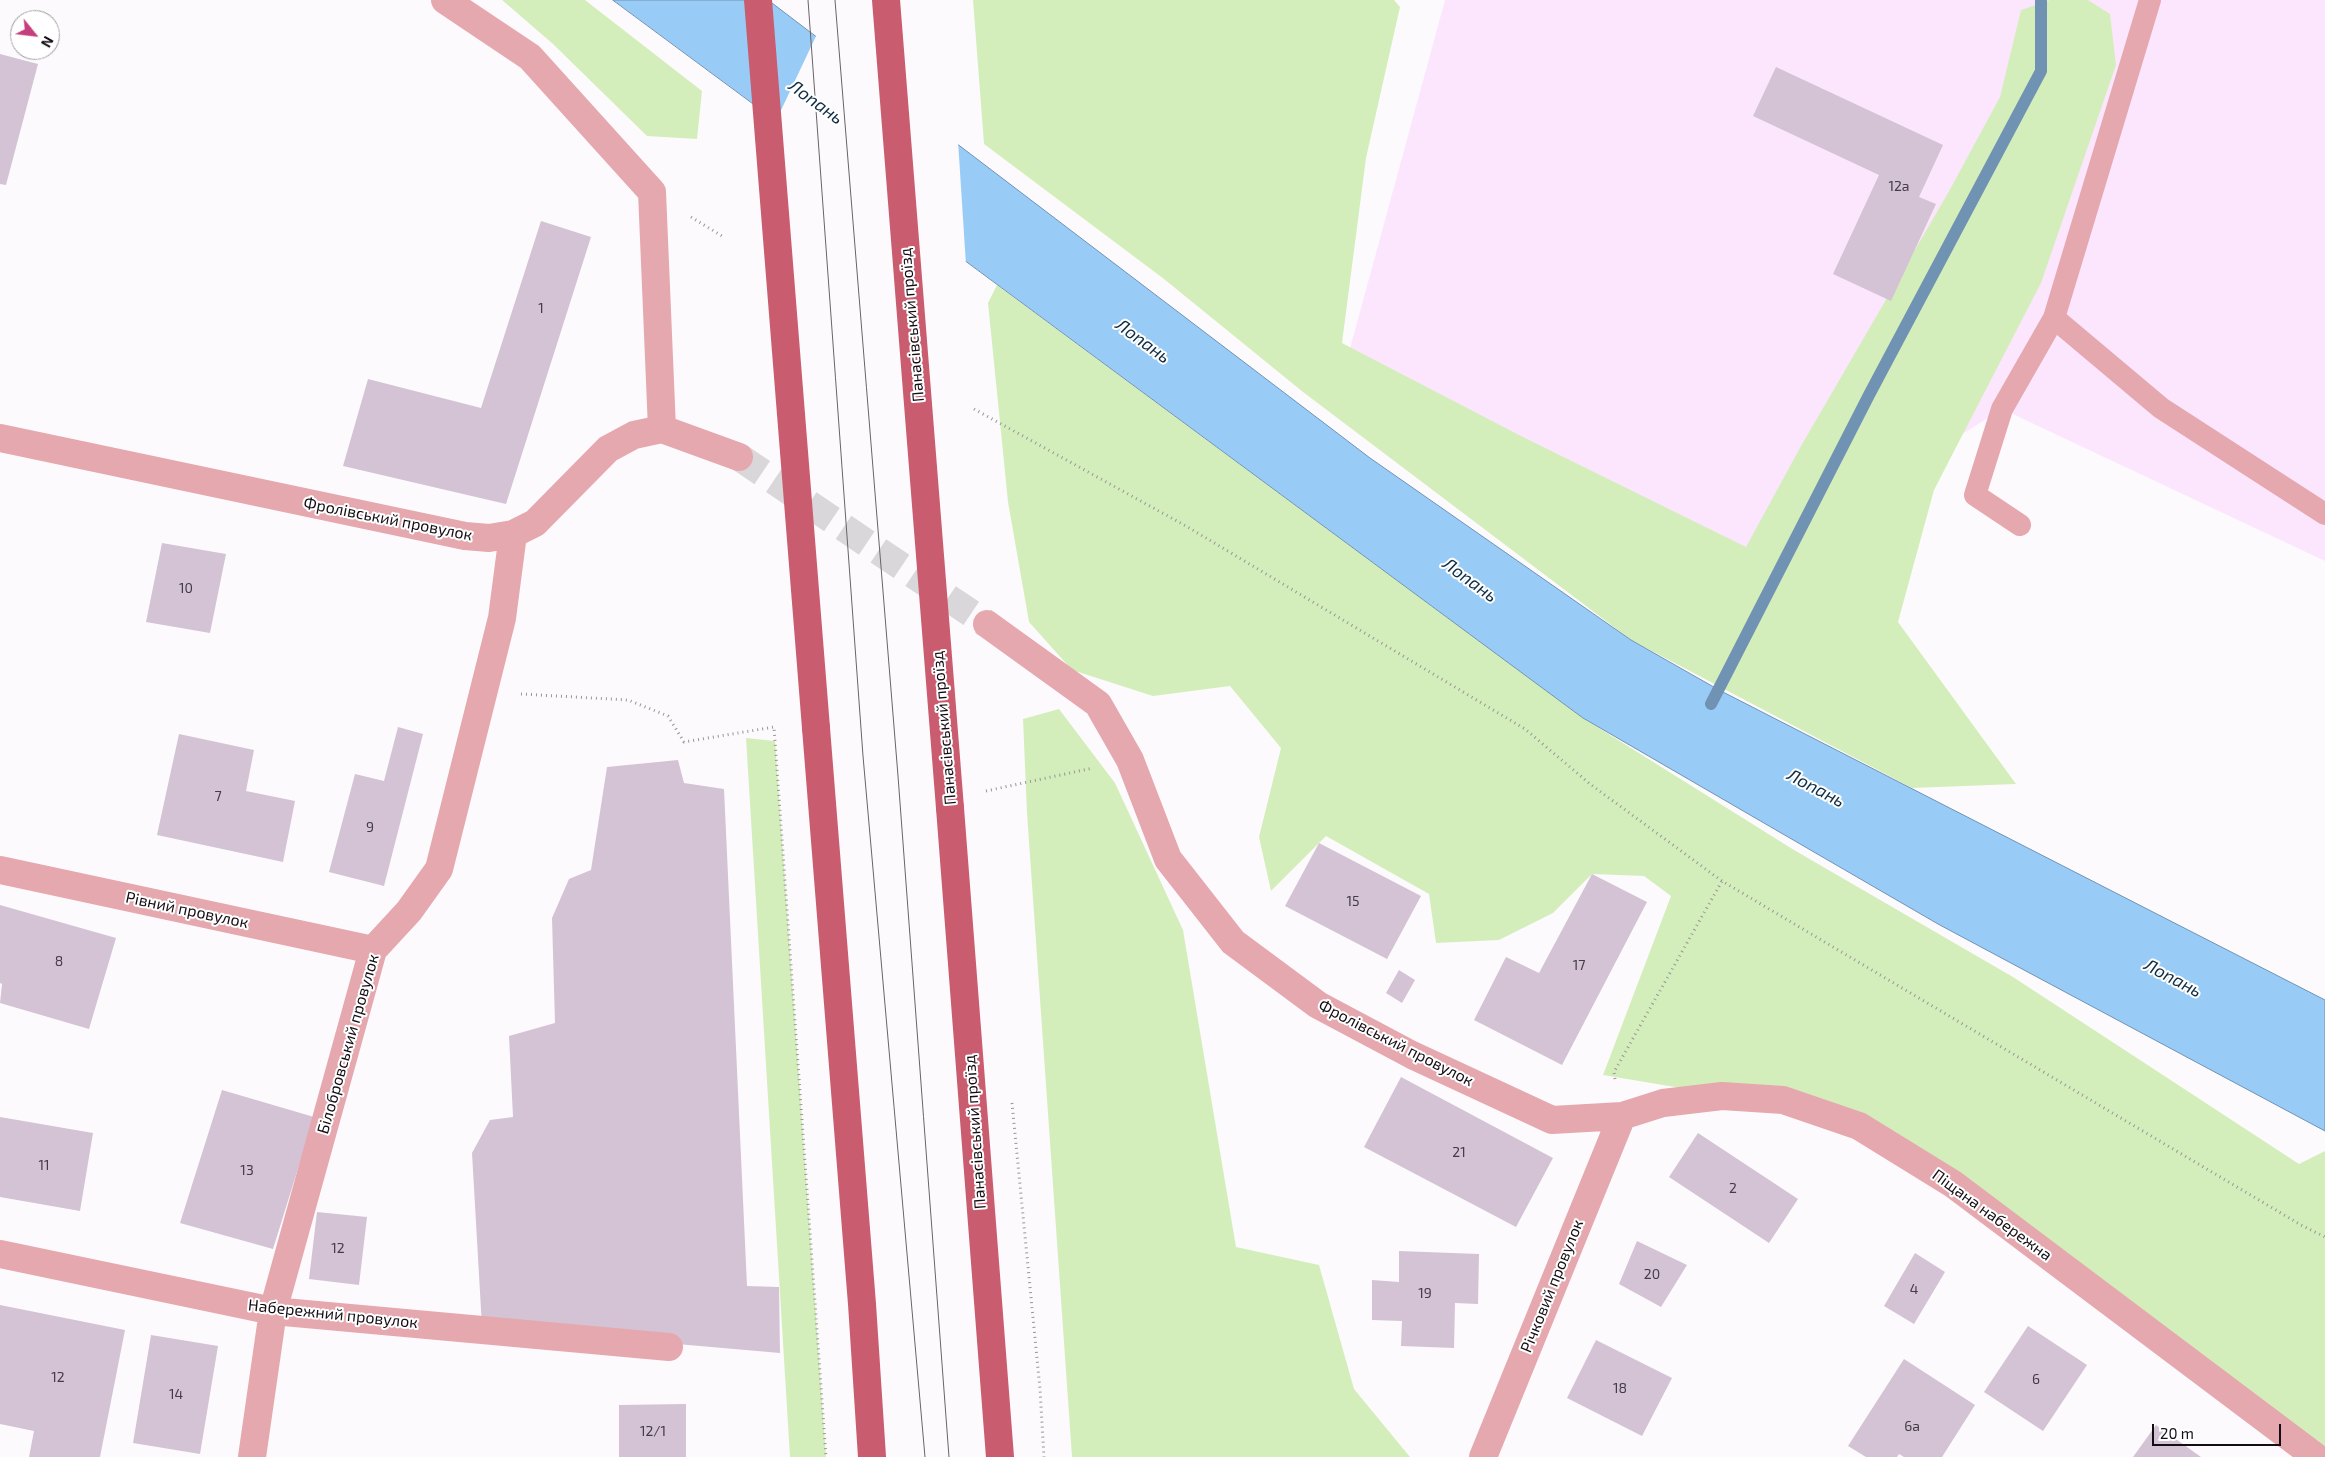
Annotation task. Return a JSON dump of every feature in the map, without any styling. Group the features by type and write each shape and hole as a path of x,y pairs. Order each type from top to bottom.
{"main road":[{"path":"758,0 861,1294 872,1457"},
{"name":"Панасівський проїзд","path":"886,0 1000,1457"}],"street":[{"path":"445,0 530,58 652,192 662,429 739,457"},
{"name":"Фролівський провулок","path":"0,438 465,536 489,538 513,534 535,523 608,449 634,435 662,429"},
{"name":"Білобровський провулок","path":"252,1457 273,1311 373,950 408,911 440,869 502,618 513,534"},
{"name":"Фролівський провулок","path":"987,624 1098,704 1130,760 1168,859 1233,942 1318,1004 1412,1056 1552,1120 1622,1116"},
{"name":"Рівний провулок","path":"0,870 373,950"},
{"name":"Піщана набережна","path":"1622,1116 1663,1103 1722,1096 1783,1100 1859,1126 1953,1184 2316,1457"},
{"name":"Річковий провулок","path":"1482,1457 1622,1116"},
{"name":"Набережний провулок","path":"0,1254 273,1311 669,1347"}],"lane":[{"path":"2020,525 1974,495 2002,409 2054,318 2150,0"},
{"path":"2054,318 2161,408 2325,514"}],"path":[{"path":"974,409 1186,526 1525,729 1590,784 1722,881 2301,1226 2325,1237"},
{"path":"483,692 628,700 668,716 684,742 774,727 826,1457"},
{"path":"983,792 1130,760"},
{"path":"1622,1116 1614,1072 1722,881"},
{"path":"1012,1094 1040,1390 1044,1457"}],"shaded area":[{"path":"1445,0 2325,0 2325,561 2002,409 1741,574 1349,352"}],"green space":[{"path":"502,0 585,0 702,91 697,139 647,136 553,44"},
{"path":"973,0 1394,0 1400,7 1366,158 1342,343 1521,436 1746,547 1801,446 1948,193 2000,97 2021,10 2050,0 2088,0 2110,14 2116,65 2041,283 1934,490 1898,622 2016,784 1912,788 1631,640 1303,392 1164,279 984,144"},
{"path":"997,285 1583,718 1794,850 2013,977 2299,1164 2325,1151 2325,1457 1881,1139 1735,1097 1603,1075 1671,896 1644,876 1592,874 1553,913 1499,940 1436,943 1429,894 1326,836 1271,891 1259,837 1281,748 1230,686 1153,696 1072,670 1029,622 1008,502 988,303"},
{"path":"1059,709 1115,783 1183,930 1236,1247 1319,1265 1354,1389 1410,1457 1072,1457 1027,813 1023,719"},
{"path":"746,738 775,741 826,1457 790,1457"}],"water":[{"name":"Лопань","path":"613,0 768,0 1370,458 1631,640 1719,690 2325,1000 2325,1131 1938,924 1583,718"}],"pier":[{"path":"817,34 958,141 966,265 775,123"}],"building":[{"path":"0,54 10,57 10,60 23,60 38,64 6,185 0,184"},
{"path":"1776,67 1943,145 1919,197 1936,204 1891,301 1833,274 1879,175 1753,116"},
{"path":"541,221 591,237 506,504 343,466 368,379 481,408"},
{"path":"162,543 226,554 210,633 146,622"},
{"path":"398,727 423,734 384,886 329,872 355,774 384,781"},
{"path":"179,734 254,750 246,791 295,801 283,862 157,835"},
{"path":"678,760 684,783 724,789 747,1286 779,1287 780,1353 482,1327 472,1153 490,1120 513,1117 509,1036 555,1023 552,918 569,879 591,870 607,767"},
{"path":"1319,843 1421,896 1387,959 1285,906"},
{"path":"1592,874 1647,902 1562,1065 1474,1020 1506,957 1539,973"},
{"path":"0,905 116,938 89,1029 0,1003 2,984 0,983"},
{"path":"1399,970 1415,980 1402,1003 1386,993"},
{"path":"1401,1077 1553,1158 1516,1227 1364,1147"},
{"path":"222,1090 314,1117 273,1249 180,1223"},
{"path":"0,1117 93,1133 80,1211 0,1197"},
{"path":"1698,1133 1798,1199 1769,1243 1669,1177"},
{"path":"317,1212 367,1217 359,1285 309,1279"},
{"path":"1637,1241 1687,1265 1661,1307 1619,1284"},
{"path":"1399,1251 1479,1254 1478,1304 1455,1303 1454,1348 1401,1346 1402,1321 1372,1320 1372,1280 1399,1282"},
{"path":"1915,1253 1945,1272 1914,1324 1884,1306"},
{"path":"0,1305 125,1330 100,1457 29,1457 34,1431 0,1424"},
{"path":"2028,1326 2087,1365 2043,1431 1984,1392"},
{"path":"151,1335 218,1346 200,1454 133,1443"},
{"path":"1596,1340 1672,1378 1642,1436 1567,1398"},
{"path":"1904,1359 1975,1405 1942,1457 1904,1457 1899,1454 1897,1457 1866,1457 1848,1446"},
{"path":"686,1404 686,1457 619,1457 619,1405"},
{"path":"2156,1425 2201,1457 2133,1457"}],"waterway":[{"path":"1711,704 1869,395 2041,71 2041,0"}],"tunnel":[{"path":"739,457 987,624"}],"tram line":[{"path":"808,0 863,756 925,1457"},
{"path":"835,0 898,776 949,1457"}]}
